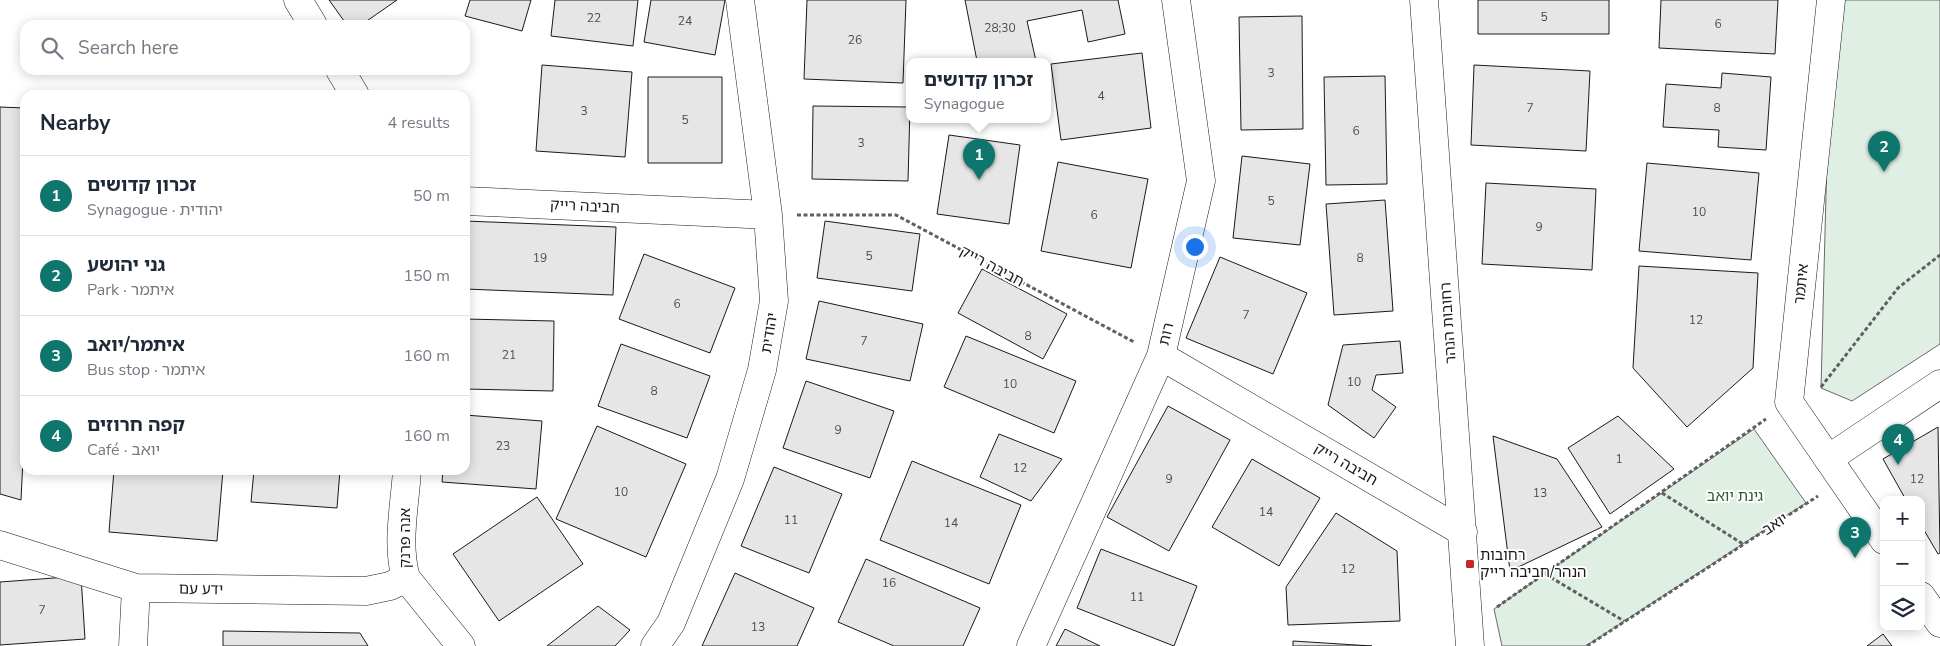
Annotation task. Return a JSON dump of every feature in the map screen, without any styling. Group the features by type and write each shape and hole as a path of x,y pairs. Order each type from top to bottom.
{"street":[{"path":"298,0 310,20"},
{"name":"יהודית","path":"655,646 671,623 730,479 762,370 774,301 768,215 740,0"},
{"name":"רות","path":"1031,646 1161,356 1201,181 1176,0"},
{"name":"רחובות הנהר","path":"1424,0 1470,646"},
{"name":"איתמר","path":"1790,390 1831,0"},
{"path":"343,75 352,90"},
{"name":"חביבה רייק","path":"470,201 768,215"},
{"name":"חביבה רייק","path":"1161,356 1463,532"},
{"path":"1828,459 1940,384"},
{"path":"1790,390 1828,459 1880,534"},
{"name":"אנה פרנק","path":"407,475 402,566 406,578 461,646"},
{"name":"ידע עם","path":"0,545 136,588 366,591 390,586 406,578"},
{"path":"133,646 136,588"},
{"path":"1925,602 1940,623"}],"path":[{"name":"חביבה רייק","path":"768,215 896,215 1161,356"},
{"path":"1468,608 1494,609 1662,493 1790,390 1821,388 1898,288 1940,255"},
{"name":"יואב","path":"1587,646 1818,496 1828,459"},
{"path":"1662,493 1743,544"},
{"path":"1545,574 1624,621"}],"green space":[{"path":"1831,0 1940,0 1940,344 1852,401 1821,388"},
{"name":"גינת יואב","path":"1754,429 1806,503 1586,646 1502,646 1494,609"}],"building":[{"path":"329,0 397,0 368,20 343,20"},
{"path":"470,0 531,0 522,31 465,16"},
{"path":"555,0 638,0 633,46 551,36"},
{"path":"651,0 725,0 715,55 644,42"},
{"path":"807,0 906,0 903,83 804,79"},
{"path":"965,0 1118,0 1125,34 1088,42 1082,10 1027,21 1035,58 976,58"},
{"path":"1478,0 1609,0 1609,34 1478,34"},
{"path":"1661,0 1778,0 1775,54 1659,48"},
{"path":"1302,16 1303,129 1241,130 1239,17"},
{"path":"1142,53 1151,128 1061,140 1051,64"},
{"path":"542,65 632,72 625,157 536,151"},
{"path":"1474,65 1590,71 1586,151 1471,145"},
{"path":"1722,73 1771,77 1766,150 1718,147 1719,130 1663,127 1666,84 1721,88"},
{"path":"1385,76 1387,184 1326,185 1324,77"},
{"path":"648,77 722,77 722,163 648,163"},
{"path":"813,106 906,107 906,123 910,123 908,181 812,179"},
{"path":"0,107 20,108 20,475 22,475 21,500 0,494"},
{"path":"949,135 1020,145 1009,224 937,214"},
{"path":"1242,156 1310,164 1300,245 1233,238"},
{"path":"1058,162 1148,179 1131,268 1041,251"},
{"path":"1647,163 1759,173 1751,260 1639,251"},
{"path":"1486,183 1596,189 1592,270 1482,264"},
{"path":"1385,200 1393,311 1334,315 1326,204"},
{"path":"470,221 616,227 613,295 470,289"},
{"path":"825,221 920,234 912,291 817,278"},
{"path":"644,254 735,288 710,353 619,319"},
{"path":"1220,257 1307,293 1273,374 1186,338"},
{"path":"1639,266 1758,273 1753,368 1687,427 1633,368"},
{"path":"982,269 1067,314 1043,359 958,313"},
{"path":"819,301 923,324 910,381 806,359"},
{"path":"470,319 554,321 553,391 470,389"},
{"path":"966,336 1076,381 1054,433 944,387"},
{"path":"1400,341 1403,373 1376,375 1372,390 1396,407 1374,438 1328,405 1343,345"},
{"path":"621,344 710,376 687,438 598,406"},
{"path":"806,381 894,411 870,478 783,448"},
{"path":"1168,406 1230,440 1169,551 1107,517"},
{"path":"470,415 542,421 536,489 442,482 443,475 470,475"},
{"path":"1618,416 1674,469 1610,514 1568,448"},
{"path":"597,426 686,464 646,557 556,519"},
{"path":"1938,427 1940,553 1938,554 1925,532 1925,496 1904,496 1883,459"},
{"path":"999,434 1062,459 1031,501 980,477"},
{"path":"1493,436 1557,459 1602,527 1510,571"},
{"path":"1252,459 1320,498 1279,566 1212,527"},
{"path":"912,461 1021,505 989,584 880,540"},
{"path":"774,467 842,494 809,573 741,546"},
{"path":"114,475 223,475 217,541 109,532"},
{"path":"254,475 340,475 337,508 251,502"},
{"path":"537,497 583,564 499,621 453,554"},
{"path":"1336,513 1397,551 1400,621 1288,625 1286,587"},
{"path":"1101,549 1197,586 1174,646 1077,608"},
{"path":"866,559 980,608 963,646 894,646 838,622"},
{"path":"735,573 814,608 797,646 702,646"},
{"path":"81,576 85,639 0,645 0,582"},
{"path":"598,606 630,630 615,646 547,646"},
{"path":"1065,629 1100,646 1056,646"},
{"path":"223,631 360,633 368,646 223,646"},
{"path":"1883,634 1892,646 1867,646"},
{"path":"1293,641 1372,646 1293,646"}],"place":[{"name":"גני יהושע","path":"1884,172"},
{"name":"זכרון קדושים","path":"979,180"},
{"name":"קפה חרוזים","path":"1898,465"},
{"name":"איתמר/יואב","path":"1855,558"},
{"name":"רחובות הנהר/חביבה רייק","path":"1470,564"}]}
